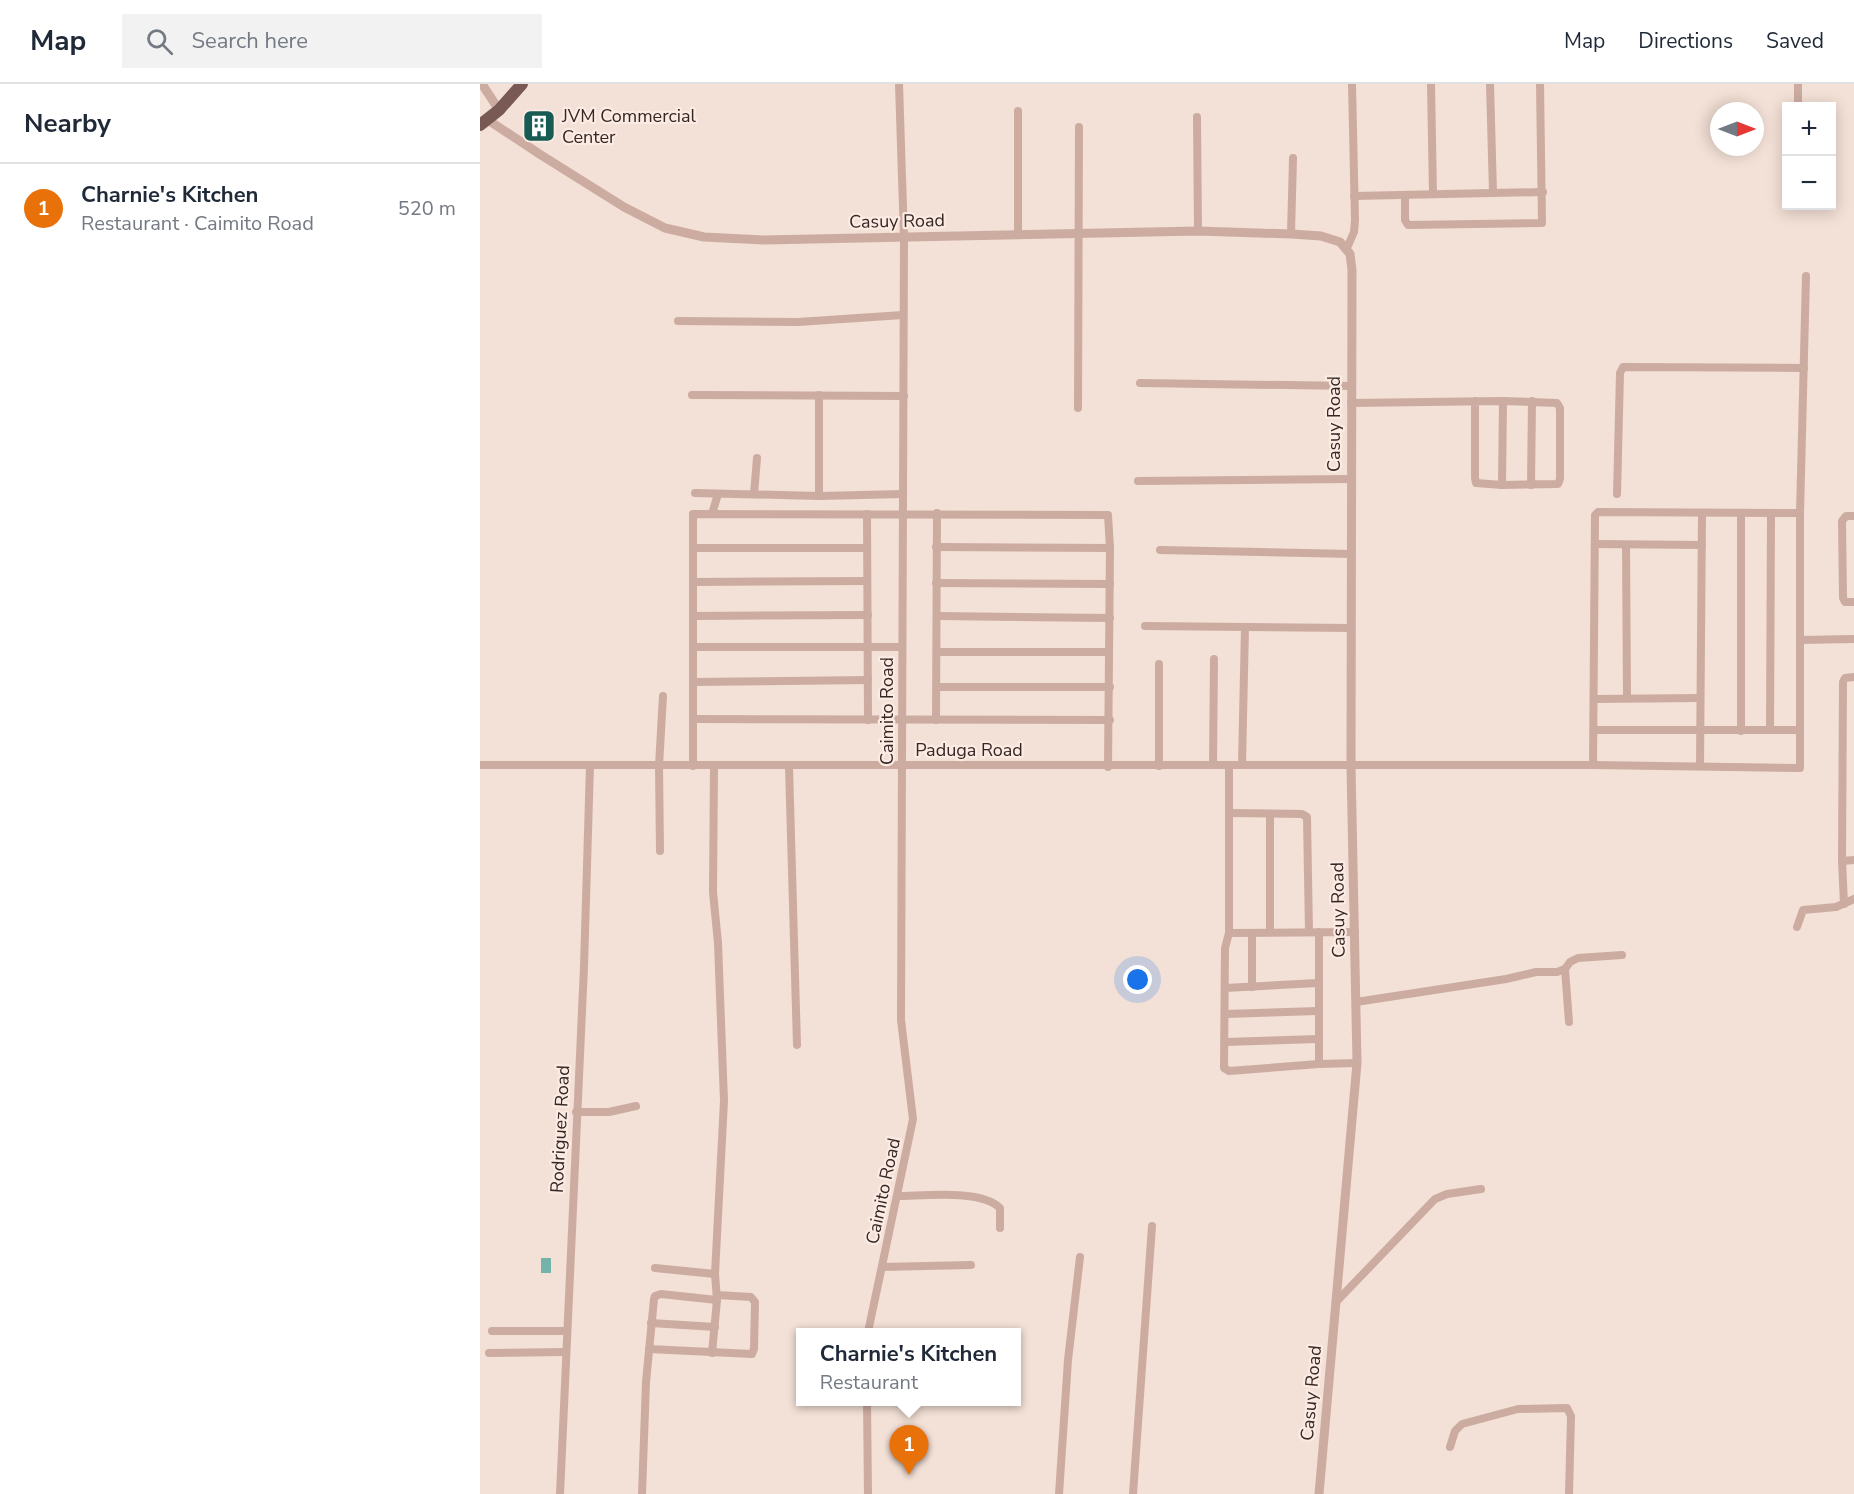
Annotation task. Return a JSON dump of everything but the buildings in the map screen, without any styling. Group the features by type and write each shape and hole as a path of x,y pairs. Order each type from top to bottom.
{"main road":[{"path":"484,122 499,110 522,84"}],"street":[{"path":"482,84 499,110"},
{"name":"Caimito Road","path":"869,1328 912,1128 913,1113 901,1020 904,238 899,84"},
{"path":"1347,248 1354,232 1352,84"},
{"path":"1431,84 1433,194"},
{"path":"1490,84 1493,193"},
{"path":"1405,195 1405,220 1408,225 1540,224 1544,219 1540,84"},
{"path":"1798,84 1798,102"},
{"path":"1018,111 1018,235"},
{"path":"1197,117 1198,231"},
{"name":"Casuy Road","path":"484,122 624,207 678,232 704,237 764,240 1198,231 1291,234 1328,238 1340,242 1347,248 1352,270 1351,766 1357,1063 1319,1494"},
{"path":"1078,408 1079,128"},
{"path":"1291,234 1293,158"},
{"path":"1354,196 1543,192"},
{"path":"1594,730 1800,730 1800,513 1806,276"},
{"path":"678,321 808,322 903,315"},
{"path":"1617,494 1620,373 1623,367 1804,368"},
{"path":"1140,383 1351,386"},
{"path":"692,395 904,396"},
{"path":"819,395 819,496"},
{"path":"1351,403 1475,401 1554,402 1559,405 1560,479 1558,484 1502,485 1479,484 1475,481 1475,401"},
{"path":"1502,485 1503,401"},
{"path":"1531,485 1532,401"},
{"path":"754,494 757,458"},
{"path":"1138,482 1350,479"},
{"path":"695,494 819,496 903,494"},
{"path":"712,514 717,494"},
{"path":"693,766 693,514 903,513 1106,514 1109,518 1110,548 1108,766"},
{"path":"936,720 937,513"},
{"path":"1593,765 1594,517 1596,513 1800,513"},
{"path":"1700,766 1702,513"},
{"path":"867,514 868,720"},
{"path":"1741,514 1741,731"},
{"path":"1770,730 1771,514"},
{"path":"1854,516 1843,517 1842,532 1843,600 1854,602"},
{"path":"1594,544 1702,545"},
{"path":"1626,545 1626,698"},
{"path":"694,548 867,548"},
{"path":"936,548 1110,548"},
{"path":"1160,550 1351,554"},
{"path":"694,582 867,581"},
{"path":"936,583 1110,584"},
{"path":"693,616 868,615"},
{"path":"937,616 1110,618"},
{"path":"1145,627 1351,628"},
{"path":"1242,765 1245,627"},
{"path":"1800,640 1854,639"},
{"path":"693,647 902,647"},
{"path":"937,652 1109,652"},
{"path":"1213,765 1214,659"},
{"path":"1159,664 1159,766"},
{"path":"1844,904 1842,861 1843,682 1845,678 1854,677"},
{"path":"693,682 868,680"},
{"path":"937,687 1110,687"},
{"path":"660,851 659,766 663,696"},
{"path":"1594,699 1700,698"},
{"path":"693,719 1110,720"},
{"name":"Paduga Road","path":"480,765 1593,765 1800,768 1800,730"},
{"name":"Rodriguez Road","path":"560,1494 584,967 590,765"},
{"path":"1229,765 1229,933 1225,944 1224,1068 1227,1071 1357,1063"},
{"path":"712,1353 717,1297 724,1090 718,943 713,892 714,766"},
{"path":"789,766 797,1046"},
{"path":"1230,813 1302,814 1307,817 1309,932"},
{"path":"1270,814 1270,932"},
{"path":"1842,861 1854,860"},
{"path":"1797,927 1803,910 1836,907 1854,899"},
{"path":"1318,932 1319,1064"},
{"path":"1229,933 1355,932"},
{"path":"1252,933 1252,987"},
{"path":"1356,1002 1506,979 1536,972 1557,972 1565,969 1570,962 1578,958 1622,955"},
{"path":"1565,969 1569,1022"},
{"path":"1225,988 1318,984"},
{"path":"1225,1014 1318,1011"},
{"path":"1225,1042 1319,1039"},
{"path":"576,1112 609,1112 636,1106"},
{"path":"1336,1302 1435,1199 1447,1194 1481,1189"},
{"path":"897,1196 977,1197 996,1204 1000,1208 1000,1228"},
{"path":"1133,1494 1152,1226"},
{"path":"1059,1494 1067,1371 1080,1257"},
{"path":"882,1267 971,1265"},
{"path":"655,1268 716,1274"},
{"path":"642,1494 649,1349 654,1299 658,1294 751,1297 755,1302 754,1349 749,1355 649,1349"},
{"path":"651,1323 715,1327"},
{"path":"492,1331 567,1331"},
{"path":"489,1353 566,1352"},
{"path":"867,1406 868,1494"},
{"path":"1450,1447 1455,1431 1462,1424 1509,1411 1568,1408 1571,1416 1569,1494"}],"water":[{"path":"541,1258 551,1258 551,1273 541,1273"}],"place":[{"name":"JVM Commercial Center","path":"539,126"},
{"name":"Charnie's Kitchen","path":"909,1475"}]}
